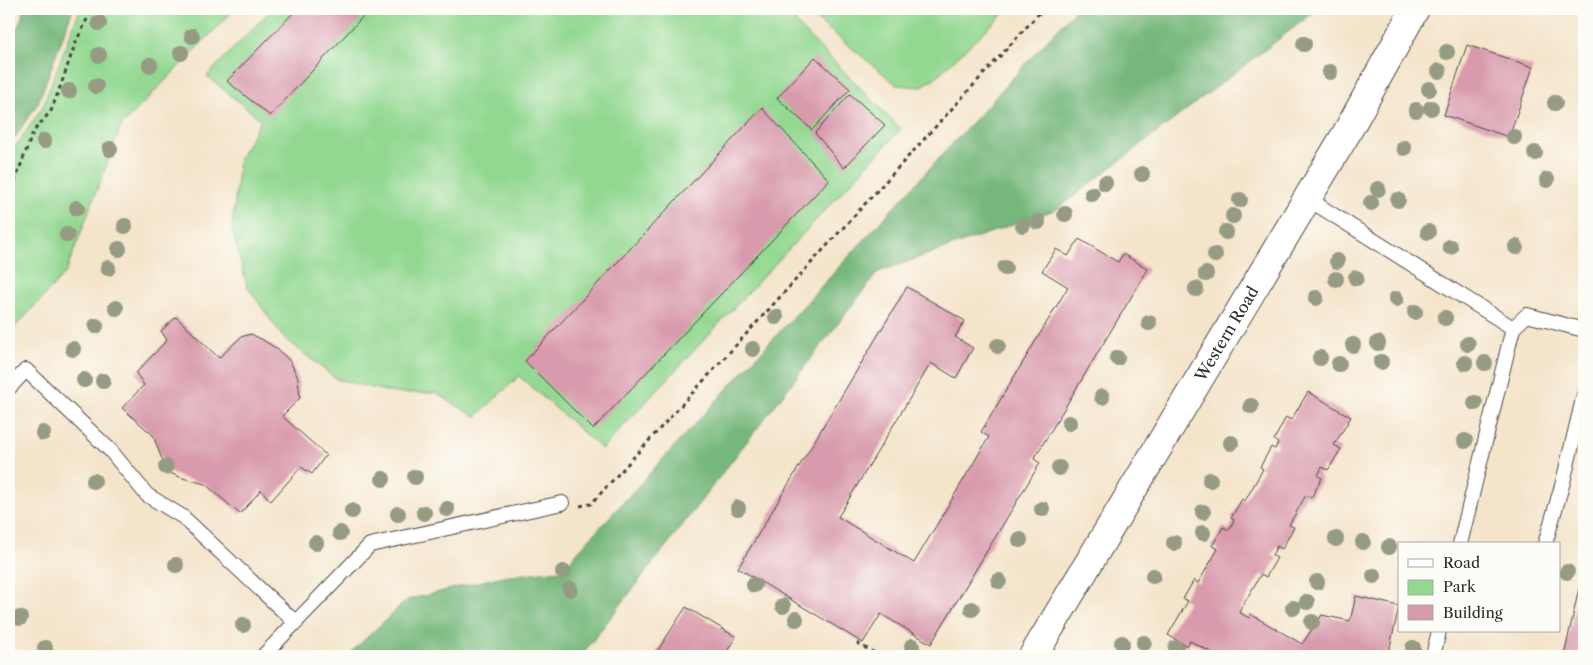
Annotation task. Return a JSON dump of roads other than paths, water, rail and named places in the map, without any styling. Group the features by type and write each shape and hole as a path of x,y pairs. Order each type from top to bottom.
{"main road":[{"name":"Western Road","path":"1033,656 1308,199 1415,9"}],"lane":[{"path":"1308,199 1513,328"},
{"path":"1460,542 1513,328 1527,315 1584,330"},
{"path":"9,388 26,370 110,450 147,495 183,517 296,623"},
{"path":"1546,542 1584,395"},
{"path":"263,656 370,545 562,503"},
{"path":"1433,656 1439,632"}]}
